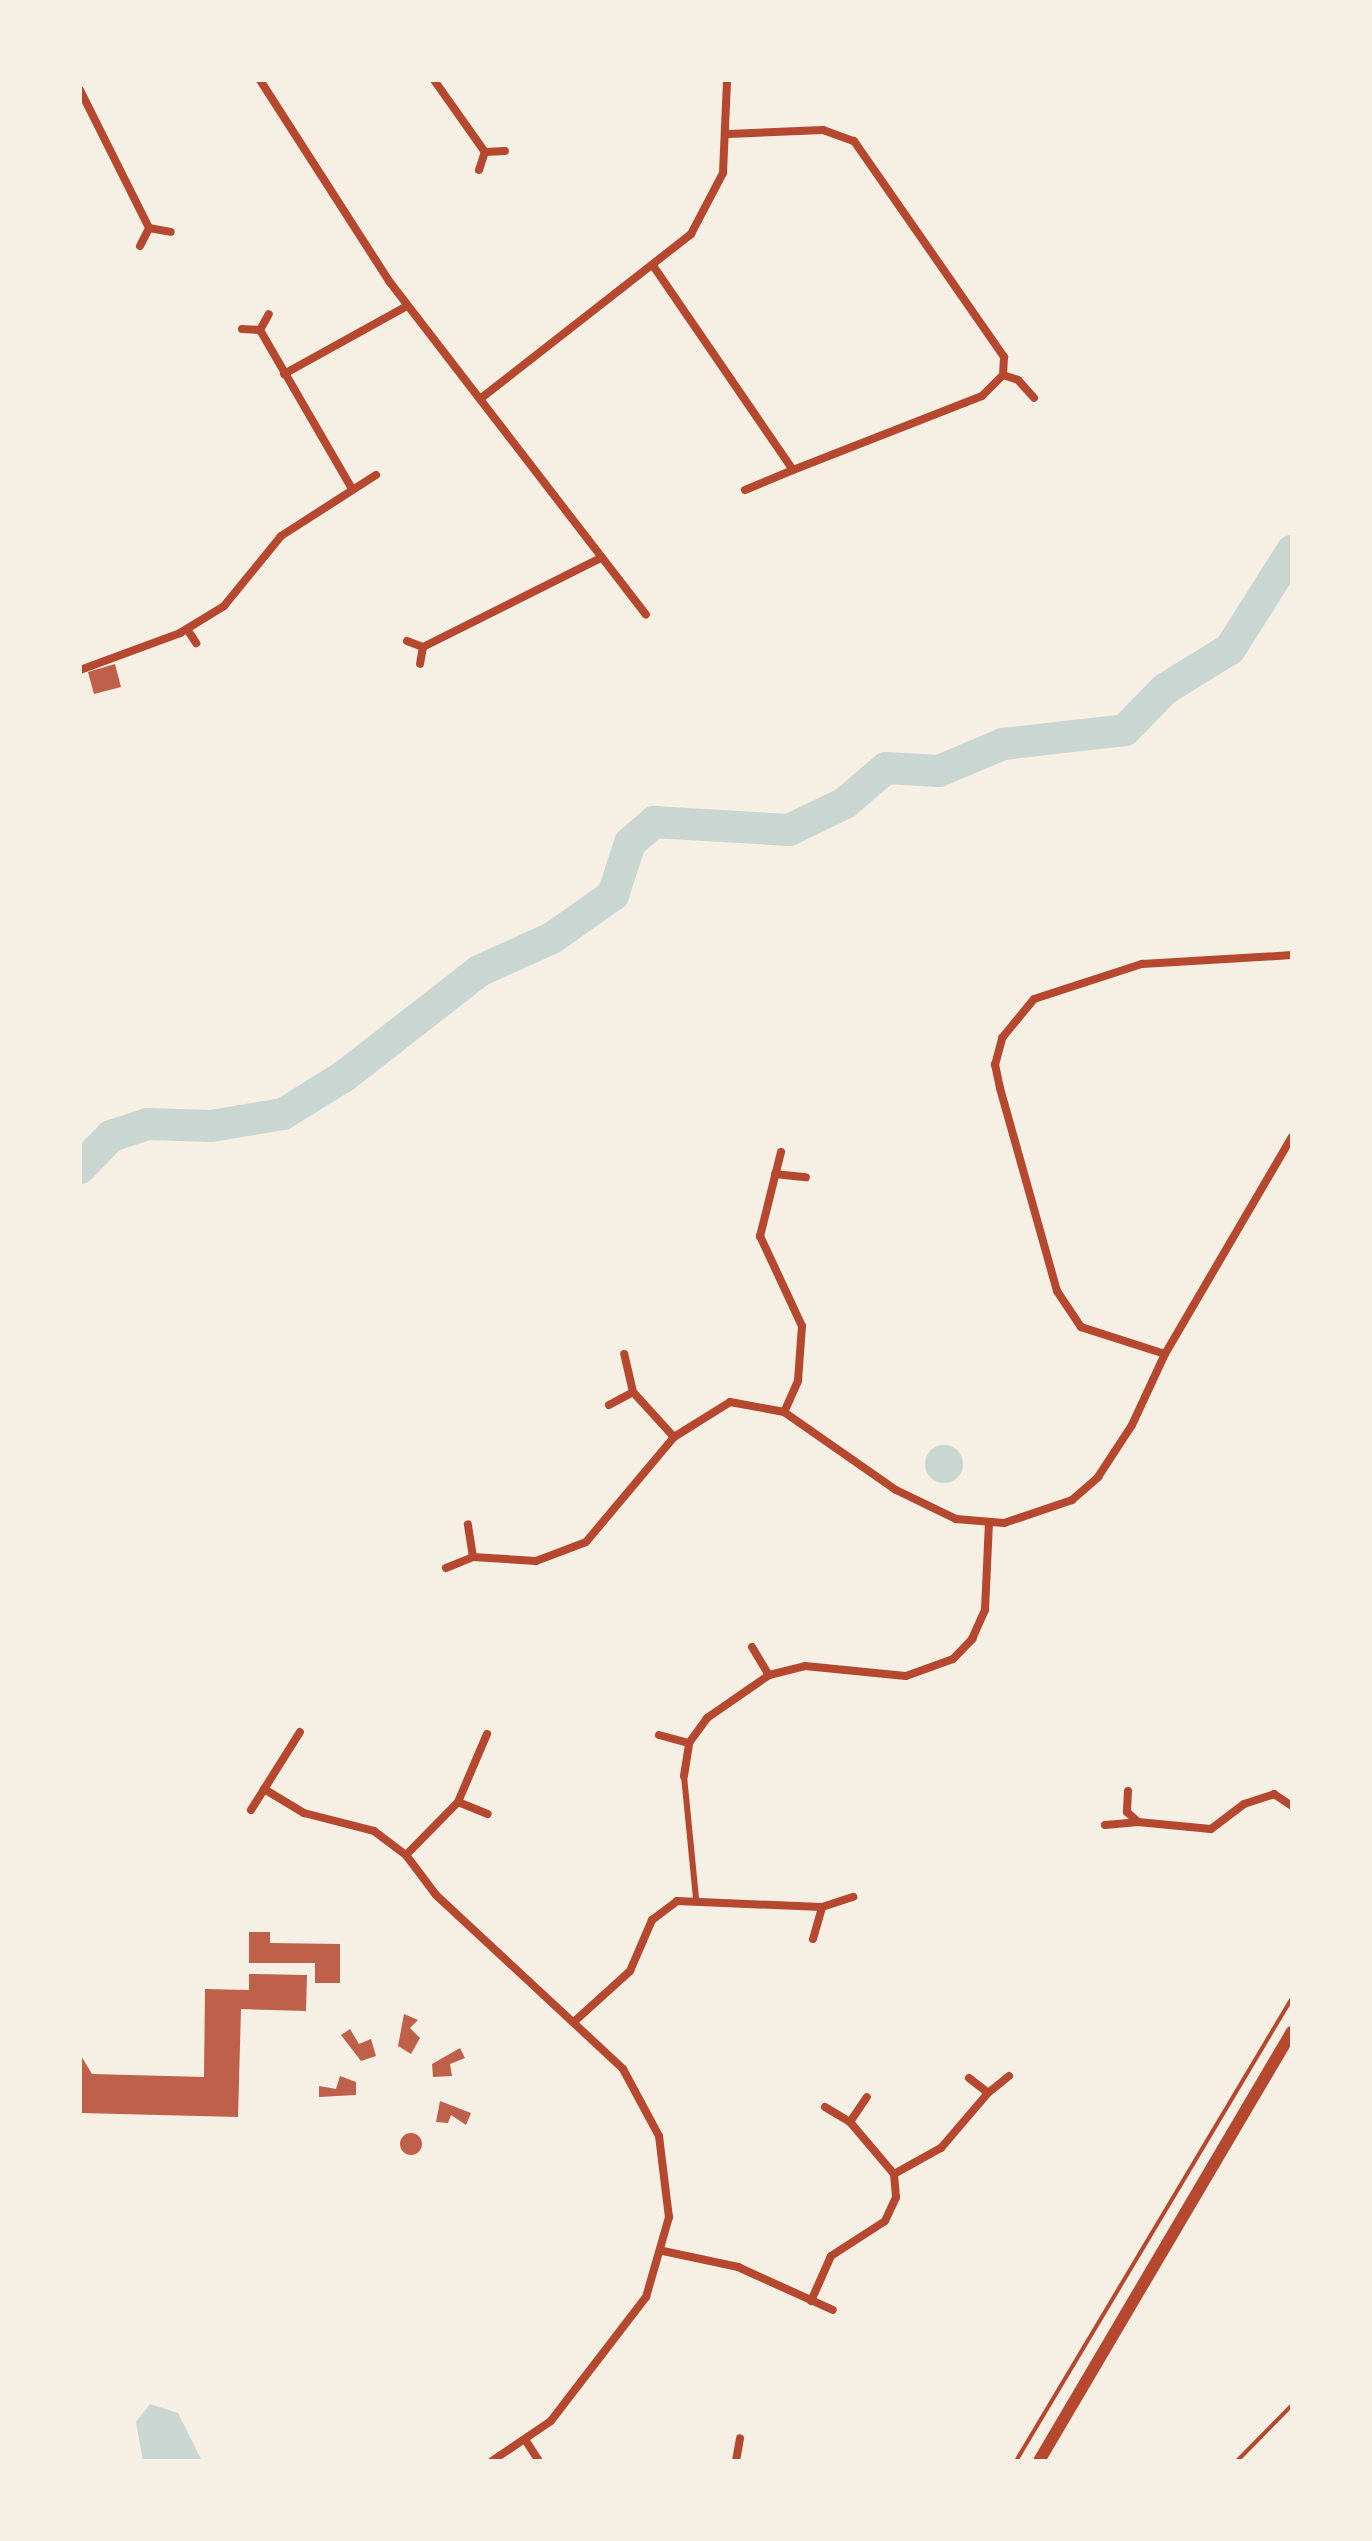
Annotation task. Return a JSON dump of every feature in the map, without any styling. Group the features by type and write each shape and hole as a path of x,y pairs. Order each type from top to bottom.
{"main road":[{"path":"1039,2461 1292,2032"}],"street":[{"path":"260,80 407,306 646,615"},
{"path":"434,80 485,152"},
{"path":"480,399 654,266 707,211 723,174 728,134 727,80"},
{"path":"80,90 150,228"},
{"path":"728,134 823,130 854,141 1004,357 1002,375 982,396 745,490"},
{"path":"485,152 506,152"},
{"path":"479,170 485,152"},
{"path":"150,228 170,232"},
{"path":"140,246 150,228"},
{"path":"654,266 793,470"},
{"path":"284,374 407,306"},
{"path":"260,330 269,314"},
{"path":"242,329 260,330"},
{"path":"260,330 352,489"},
{"path":"1002,375 1018,380 1034,398"},
{"path":"80,670 187,629 241,594 262,554 282,536 376,475"},
{"path":"407,641 423,647 601,558"},
{"path":"187,629 196,644"},
{"path":"420,664 423,647"},
{"path":"1165,1354 1106,1338 1067,1311 1000,1088 996,1065 1002,1038 1034,999 1142,964 1292,954"},
{"path":"446,1568 473,1557 536,1562 586,1542 674,1436 730,1402 784,1412 927,1509 989,1524 1053,1510 1098,1477 1132,1424 1165,1354 1292,1137"},
{"path":"780,1152 760,1236 802,1326 804,1351 784,1412"},
{"path":"775,1174 806,1177"},
{"path":"624,1354 633,1392 674,1436"},
{"path":"610,1405 633,1392"},
{"path":"468,1524 473,1557"},
{"path":"696,1898 684,1776 688,1742 707,1718 768,1675 805,1666 906,1676 952,1658 972,1638 986,1610 989,1524"},
{"path":"752,1647 768,1675"},
{"path":"251,1810 300,1732"},
{"path":"406,1854 458,1802 487,1734"},
{"path":"659,1735 688,1742"},
{"path":"264,1789 304,1813 374,1831 406,1854 436,1894 576,2020 622,2069 659,2136 670,2197 663,2251 624,2333 526,2441 492,2461"},
{"path":"1128,1791 1127,1812 1138,1822"},
{"path":"1105,1825 1138,1822 1211,1829 1244,1804 1274,1794 1292,1806"},
{"path":"458,1802 488,1814"},
{"path":"576,2020 630,1971 652,1920 677,1901 696,1898 822,1907 853,1896"},
{"path":"813,1938 822,1907"},
{"path":"894,2174 941,2148 988,2093 1009,2076"},
{"path":"969,2078 988,2093"},
{"path":"850,2122 867,2098"},
{"path":"811,2301 831,2256 890,2214 894,2174 850,2122 825,2107"},
{"path":"663,2251 738,2267 833,2310"},
{"path":"736,2461 740,2438"},
{"path":"526,2441 539,2461"}],"path":[{"path":"1016,2461 1292,1998"},
{"path":"1237,2461 1292,2405"}],"shaded area":[{"path":"944,1445 957,1451 963,1464 957,1477 944,1483 931,1477 925,1464 931,1451"},
{"path":"150,2404 178,2413 202,2461 143,2461 136,2422"}],"building":[{"path":"115,664 121,687 94,694 88,672"},
{"path":"249,1932 270,1932 270,1943 340,1944 340,1983 315,1983 315,1963 249,1963"},
{"path":"249,1974 307,1975 306,2011 241,2009 238,2117 80,2113 80,2054 92,2074 204,2077 205,1989 249,1990"},
{"path":"404,2014 418,2020 410,2028 420,2038 411,2054 398,2046"},
{"path":"350,2029 359,2044 371,2039 376,2056 361,2061 341,2035"},
{"path":"460,2048 465,2058 450,2064 452,2076 433,2077 432,2064"},
{"path":"340,2076 356,2082 356,2095 319,2097 319,2086 336,2089"},
{"path":"440,2101 471,2113 466,2125 451,2115 448,2123 436,2122"},
{"path":"407,2133 415,2133 422,2144 415,2155 407,2155 400,2148 400,2140"}],"waterway":[{"path":"80,1168 111,1136 147,1124 211,1126 283,1114 343,1077 479,971 552,938 613,895 630,843 654,822 789,830 845,803 886,768 939,771 1003,744 1125,730 1165,689 1230,649 1292,551"}]}
